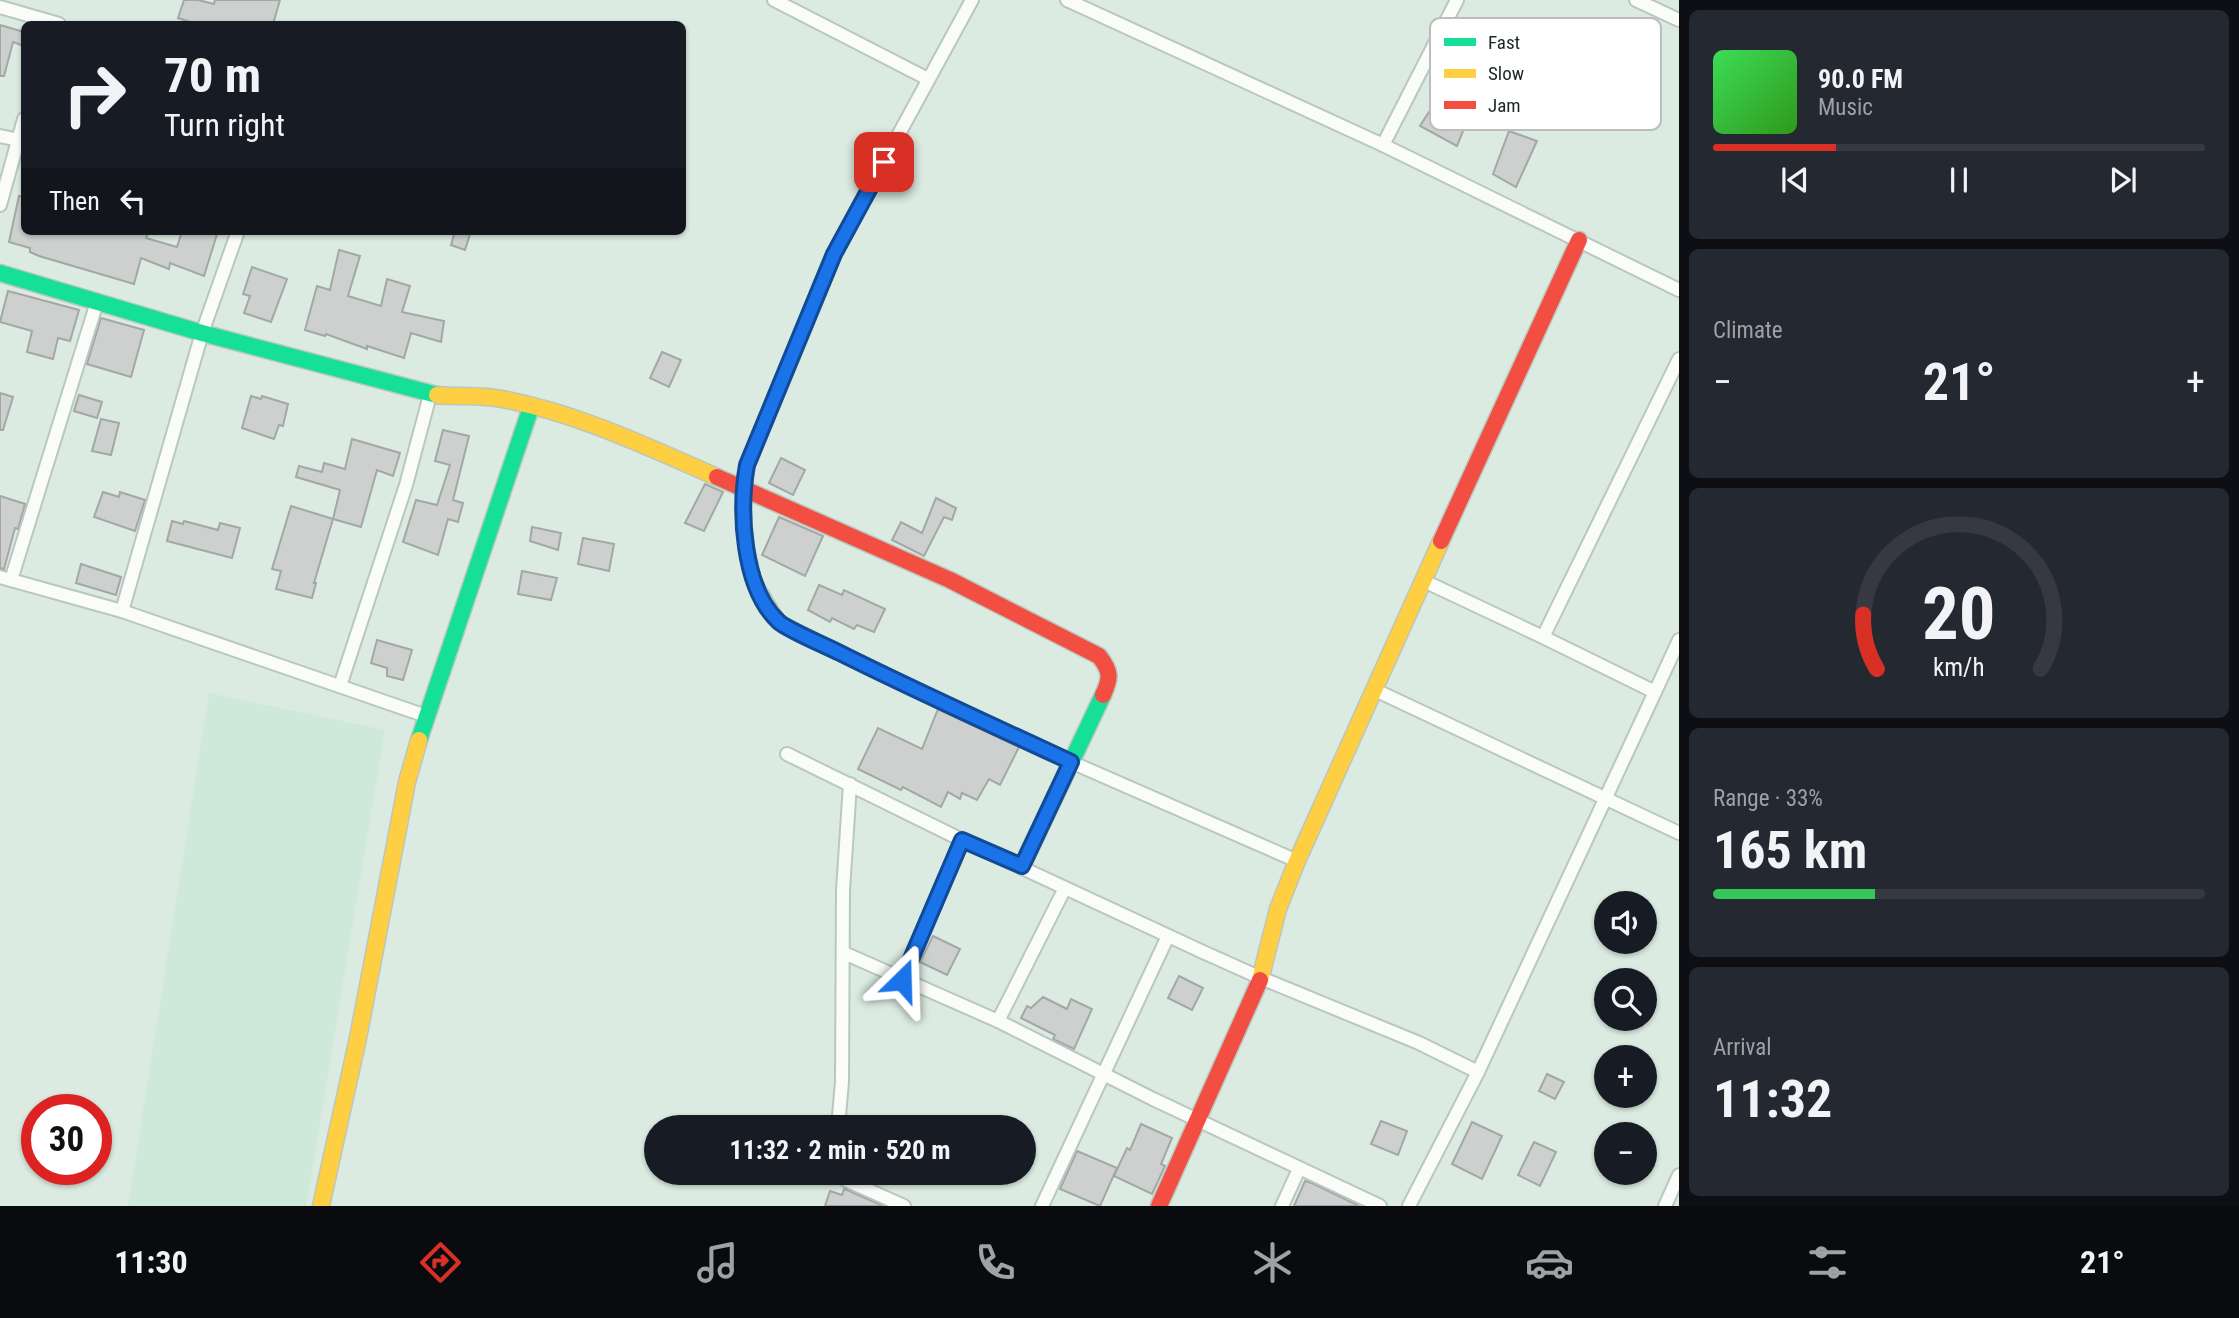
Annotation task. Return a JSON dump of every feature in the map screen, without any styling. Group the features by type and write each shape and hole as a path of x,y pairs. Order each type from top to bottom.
{"street":[{"path":"774,0 928,79"},
{"path":"972,0 834,254 747,465 743,488 743,519 754,581 779,622 1071,762 1297,861"},
{"path":"1067,0 1383,145 1679,290"},
{"path":"1448,18 1457,0"},
{"path":"1636,0 1679,20"},
{"path":"0,7 46,21"},
{"path":"1383,145 1430,53"},
{"path":"0,136 21,141"},
{"path":"0,205 21,144"},
{"path":"122,611 202,333 237,235"},
{"path":"1159,1206 1261,978 1278,909 1297,861 1579,240"},
{"path":"0,273 202,333 430,395 501,399 573,418 649,447 950,580 1099,656 1108,667 1110,680 1022,866"},
{"path":"97,302 5,579 122,611 426,716"},
{"path":"1543,636 1679,359"},
{"path":"340,686 406,485 430,395"},
{"path":"321,1206 358,1038 407,782 426,716 531,407"},
{"path":"1424,581 1655,692"},
{"path":"1409,1206 1478,1072 1679,640"},
{"path":"1373,690 1679,833"},
{"path":"787,754 962,840 1168,936 1261,978 1419,1043 1478,1072"},
{"path":"839,1115 842,1082 843,890 850,784"},
{"path":"902,980 962,840"},
{"path":"998,1021 1065,888"},
{"path":"1042,1206 1168,936"},
{"path":"844,953 998,1021 1102,1074 1380,1206"},
{"path":"1282,1206 1299,1169"},
{"path":"1665,1206 1679,1175"},
{"path":"857,1185 904,1206"}],"shaded area":[{"path":"209,693 385,730 306,1206 128,1206"}],"building":[{"path":"184,0 214,4 215,0 280,0 274,21 187,21 178,18"},
{"path":"0,25 21,31 21,45 13,42 4,76 0,76"},
{"path":"1430,110 1430,130 1463,130 1457,146 1420,126"},
{"path":"1509,131 1537,141 1516,187 1493,174"},
{"path":"19,196 21,235 147,235 146,238 177,247 181,235 217,235 204,276 170,263 169,269 141,258 134,284 39,256 30,252 30,248 9,242"},
{"path":"454,235 470,235 465,250 451,245"},
{"path":"339,250 360,256 348,296 381,306 387,279 410,286 402,312 444,321 441,342 411,333 404,358 305,330 317,286 330,290"},
{"path":"252,267 287,279 271,322 244,313 250,296 243,294"},
{"path":"8,291 79,310 70,341 58,338 53,359 27,352 32,331 0,322"},
{"path":"101,318 144,330 131,377 87,364"},
{"path":"662,352 681,360 669,387 650,378"},
{"path":"0,393 13,397 3,430 0,430"},
{"path":"79,395 102,402 97,418 74,411"},
{"path":"251,396 261,399 262,396 288,404 283,426 279,425 274,439 242,428"},
{"path":"101,419 119,423 111,455 92,451"},
{"path":"443,430 469,436 453,500 463,503 458,522 448,519 438,555 403,542 416,500 437,505 450,465 435,461"},
{"path":"352,439 400,453 393,476 377,470 361,527 333,519 340,490 296,477 299,466 322,472 324,463 345,469"},
{"path":"781,458 805,470 793,495 769,483"},
{"path":"705,484 723,492 704,531 685,523"},
{"path":"103,492 119,497 120,492 145,500 135,531 94,517"},
{"path":"0,496 25,504 18,529 15,528 4,569 0,568"},
{"path":"936,498 956,508 952,520 944,517 924,556 892,540 901,522 922,533"},
{"path":"291,506 333,519 312,598 276,589 281,571 272,569"},
{"path":"779,517 823,536 805,576 762,555"},
{"path":"172,521 183,524 184,521 218,530 220,523 240,528 232,558 167,541"},
{"path":"532,527 561,533 558,550 530,541"},
{"path":"583,538 614,544 609,571 578,564"},
{"path":"81,564 121,577 116,595 76,583"},
{"path":"522,571 557,578 551,600 518,594"},
{"path":"819,585 842,595 844,590 885,609 874,632 857,625 854,629 832,618 830,622 808,610"},
{"path":"377,640 412,650 403,680 387,676 387,668 371,663"},
{"path":"938,709 1019,747 1000,785 989,779 977,800 962,793 960,799 948,792 941,807 903,787 901,790 858,769 878,728 922,749"},
{"path":"933,936 960,949 947,975 920,962"},
{"path":"1179,976 1203,988 1192,1010 1168,998"},
{"path":"1043,997 1067,1009 1071,999 1092,1009 1074,1049 1053,1039 1055,1035 1021,1018 1027,1006 1031,1008"},
{"path":"1547,1074 1564,1082 1555,1099 1539,1091"},
{"path":"1381,1121 1407,1131 1398,1155 1371,1144"},
{"path":"1472,1122 1502,1136 1482,1179 1452,1164"},
{"path":"1141,1124 1172,1138 1161,1164 1165,1166 1152,1194 1114,1176 1127,1148 1130,1150"},
{"path":"1534,1142 1556,1152 1540,1186 1518,1175"},
{"path":"1077,1151 1117,1168 1100,1206 1060,1189"},
{"path":"1305,1181 1312,1183 1359,1206 1294,1206"},
{"path":"844,1189 883,1206 825,1206 830,1191 842,1195"}],"traffic: fast":[{"path":"0,273 202,333 437,395"},
{"path":"419,740 531,407"},
{"path":"1022,866 1103,695"}],"traffic: slow":[{"path":"437,395 494,398 558,413 612,432 717,477"},
{"path":"1260,980 1278,909 1297,861 1441,541"},
{"path":"321,1206 358,1038 407,782 419,740"}],"traffic: jam":[{"path":"1441,541 1579,240"},
{"path":"717,477 950,580 1099,656 1108,675 1103,695"},
{"path":"1159,1206 1260,980"}],"route":[{"path":"884,162 834,254 747,465 743,488 743,519 754,581 779,622 1071,762 1022,866 962,840 902,980"}]}
